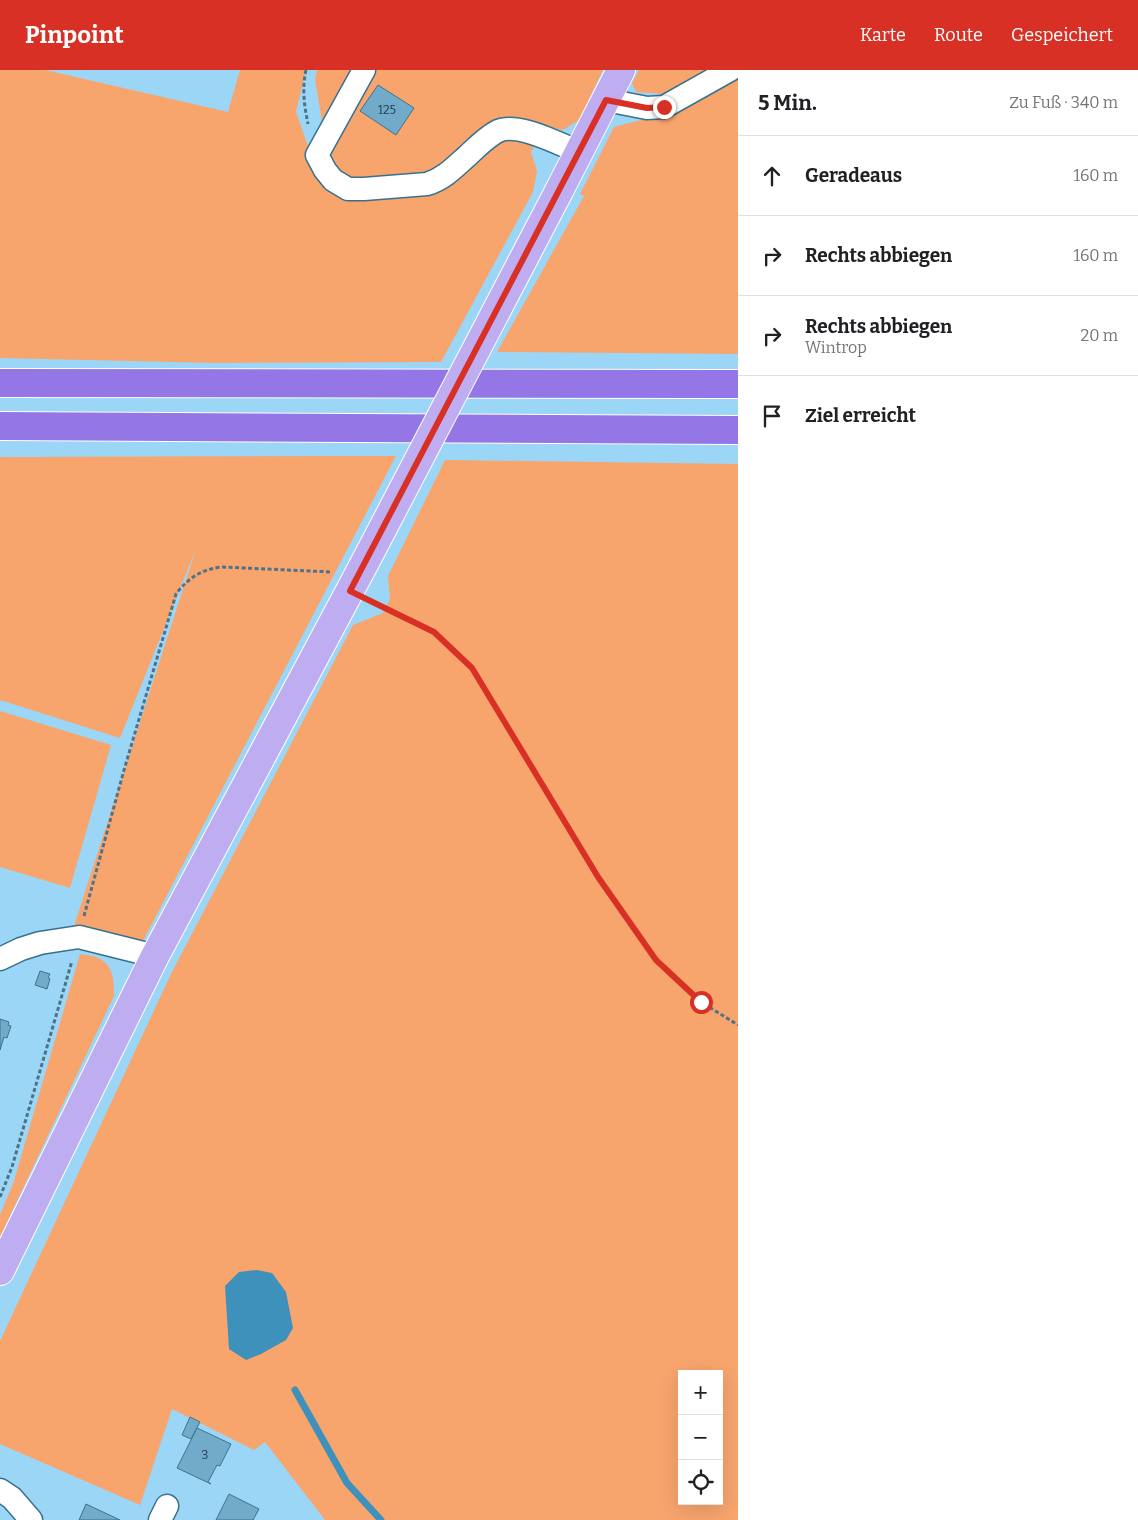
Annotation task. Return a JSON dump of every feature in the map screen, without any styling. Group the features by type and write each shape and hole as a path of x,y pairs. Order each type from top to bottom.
{"highway":[{"path":"0,383 738,384"},
{"path":"0,426 738,430"}],"main road":[{"path":"0,1271 156,956 349,577 560,189 621,70"}],"street":[{"path":"364,70 318,155 325,170 333,180 348,189 427,184 436,181 446,175 487,139 499,131 512,128 523,130 579,152"},
{"path":"606,100 647,108 664,107 730,70"},
{"path":"0,960 21,949 40,943 79,937 156,956"},
{"path":"0,1490 12,1498 31,1520"}],"path":[{"path":"306,70 303,83 304,107 318,155"},
{"path":"0,1197 12,1167 79,937 167,619 176,594 185,582 206,570 222,567 349,577 434,632 472,668 598,877 656,960 701,1002 738,1025"}],"shaded area":[{"path":"0,70 45,70 228,112 240,70 306,70 296,112 313,160 364,200 504,138 524,137 535,145 531,152 537,171 533,192 441,362 217,363 0,358"},
{"path":"317,70 603,70 579,120 563,130 528,121 427,176 365,183 339,172 327,152 315,79"},
{"path":"639,70 738,70 738,354 497,352 584,196 580,194 614,127 649,118 682,99 677,86 664,94 636,92 632,83"},
{"path":"396,456 143,941 73,929 196,549 120,738 0,700 0,457"},
{"path":"445,460 738,464 738,1520 325,1520 265,1442 254,1450 172,1409 140,1505 0,1444 0,1341 171,974 353,625 383,613 390,599 388,576"},
{"path":"0,711 111,745 70,888 0,867"},
{"path":"80,954 98,958 105,962 111,970 114,996 0,1237 0,1215 14,1181"}],"water":[{"path":"257,1270 272,1273 286,1292 293,1328 286,1340 246,1360 229,1349 225,1286 239,1272"}],"building":[{"path":"378,85 414,108 396,135 360,111"},
{"path":"40,971 50,974 47,989 35,985"},
{"path":"0,1019 9,1022 8,1025 11,1026 7,1038 4,1037 0,1050"},
{"path":"190,1417 200,1422 191,1439 182,1435"},
{"path":"197,1428 231,1444 220,1466 217,1465 208,1482 211,1484 177,1468"},
{"path":"229,1494 259,1509 253,1520 216,1520"},
{"path":"86,1504 120,1520 79,1520"}],"waterway":[{"path":"295,1390 347,1483 381,1520"}],"route":[{"path":"664,107 647,108 606,100 350,591 434,632 472,668 598,877 656,960 701,1002"}]}
